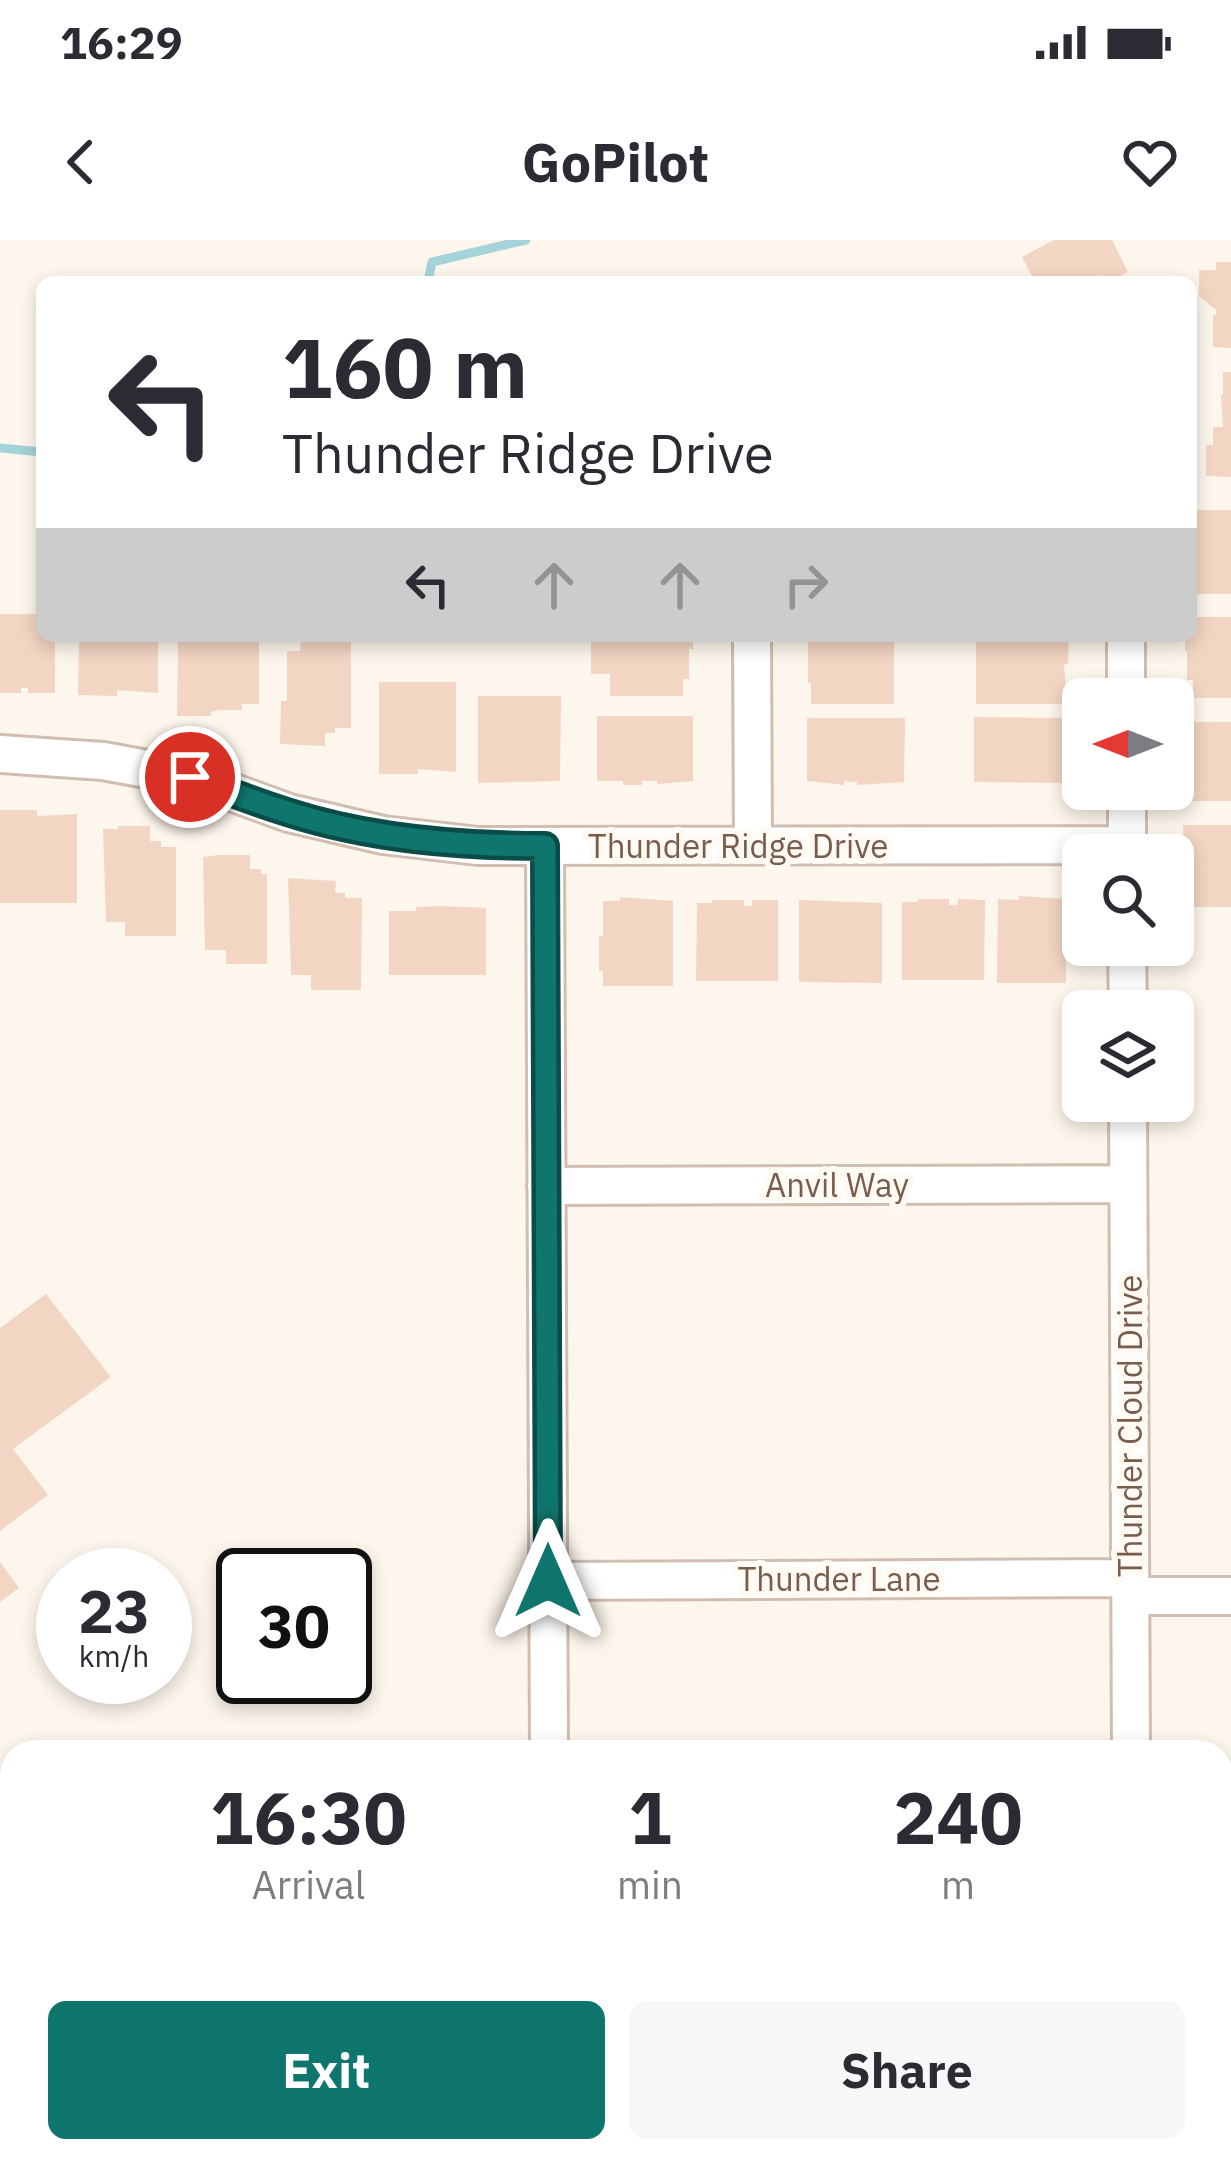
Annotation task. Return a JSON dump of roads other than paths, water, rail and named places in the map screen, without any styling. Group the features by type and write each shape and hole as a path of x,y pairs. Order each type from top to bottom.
{"street":[{"path":"752,642 752,846"},
{"path":"1126,642 1126,678"},
{"name":"Thunder Ridge Drive","path":"0,754 103,761 190,777 290,813 383,835 478,846 1062,849"},
{"path":"545,846 549,1740"},
{"name":"Thunder Cloud Drive","path":"1128,1122 1131,1740"},
{"name":"Anvil Way","path":"546,1186 1128,1184"},
{"name":"Thunder Lane","path":"548,1581 1131,1587 1231,1596"}],"waterway":[{"path":"429,276 432,262 526,240"},
{"path":"0,448 36,451"}]}
